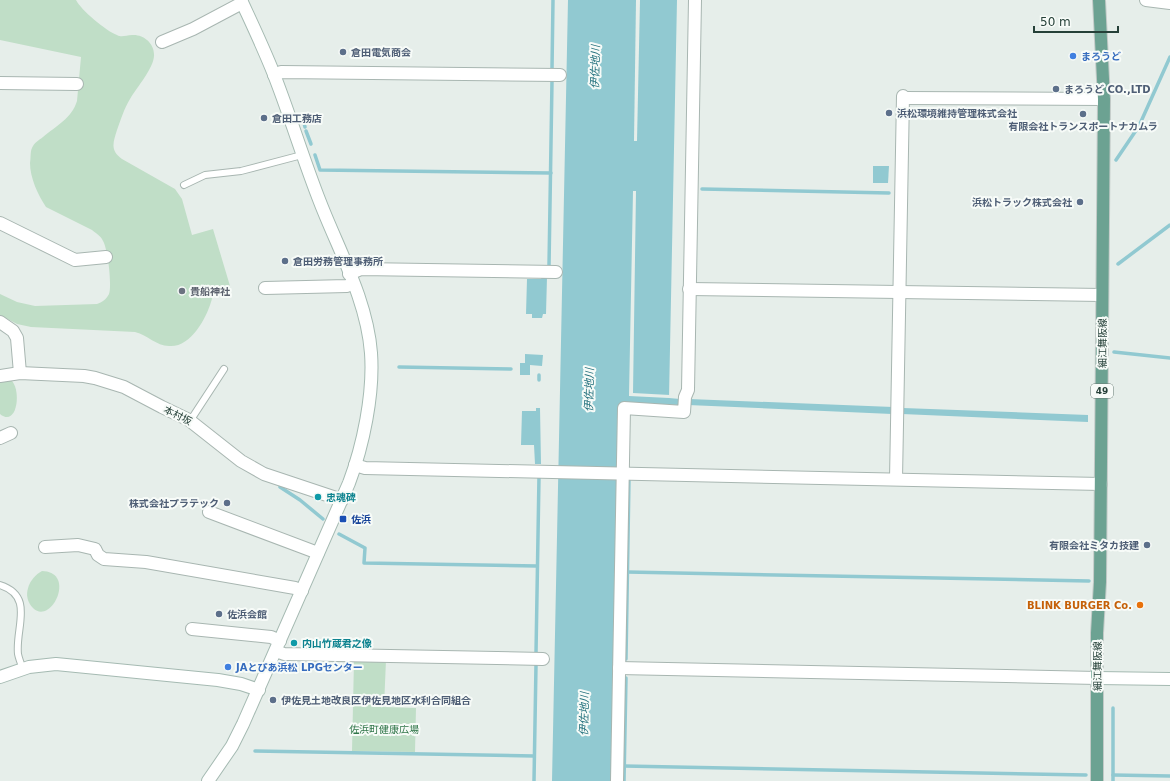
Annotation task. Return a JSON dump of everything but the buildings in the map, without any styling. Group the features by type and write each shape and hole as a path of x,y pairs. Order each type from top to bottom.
{"main road":[{"name":"細江舞阪線","path":"1097,781 1097,633 1100,582 1104,99 1099,0"}],"street":[{"path":"617,781 621,473 624,408 684,412 684,397 688,390 695,0"},
{"path":"1146,0 1170,3"},
{"path":"162,42 193,29 242,1 274,75 302,155 351,279 364,317 368,335 371,372 368,409 355,465 342,500 232,746 208,781"},
{"path":"274,75 281,72 560,75"},
{"path":"0,83 77,84"},
{"path":"896,479 903,97 1104,99"},
{"path":"0,223 75,260 106,257"},
{"path":"264,288 347,286 351,279 361,269 556,272"},
{"path":"689,289 1102,295"},
{"path":"0,322 13,331 17,338 20,372"},
{"name":"本村坂","path":"0,376 20,372 84,376 130,389 190,421 241,460 264,474 342,500"},
{"path":"0,438 11,433"},
{"path":"355,465 365,468 1101,484"},
{"path":"209,512 318,553"},
{"path":"45,547 82,546 95,549 98,556 104,559 146,562 295,588 302,591"},
{"path":"192,629 271,637 284,654 543,659"},
{"path":"0,677 23,669 42,665 70,665 224,680 258,690"},
{"path":"619,668 1170,679"}],"lane":[{"path":"184,185 205,175 241,171 302,155"},
{"path":"190,421 224,369"},
{"path":"0,585 7,587 19,598 21,606 18,654 23,669"}],"green space":[{"path":"0,0 76,0 88,14 112,33 119,36 140,36 147,40 152,46 154,50 154,59 152,65 124,110 114,139 114,149 118,156 122,159 175,189 182,199 192,235 213,229 230,286 212,287 212,300 209,309 196,331 184,342 177,345 164,346 140,333 135,332 31,327 17,324 0,315 0,294 17,302 35,306 97,304 108,296 110,283 105,245 99,235 46,207 35,186 30,169 31,151 34,145 38,140 63,121 75,107 77,101 81,57 0,40"},
{"path":"11,380 14,385 17,399 14,412 10,416 6,417 0,414 0,382"},
{"path":"42,571 52,574 58,580 59,588 57,597 53,604 47,610 40,612 33,608 29,603 27,593 33,578"},
{"name":"佐浜町健康広場","path":"354,660 386,660 384,707 416,708 415,752 352,751"}],"water":[{"name":"伊佐地川","path":"568,0 677,0 669,398 680,399 680,405 620,403 613,781 552,781"},
{"path":"873,166 889,166 888,183 873,183"},
{"path":"542,277 547,277 546,314 543,314 542,318 532,318 532,314 526,314 527,279 541,279"},
{"path":"525,354 543,355 542,366 530,365 530,375 520,375 520,363 525,363"},
{"path":"689,399 893,407 892,414 688,405"},
{"path":"536,408 540,408 541,464 535,464 534,445 521,445 522,411 536,411"},
{"path":"903,408 1088,415 1088,422 902,414"}],"pier":[{"path":"636,0 640,0 637,141 634,141"},
{"path":"633,191 636,191 633,393 670,395 669,398 629,396"}],"waterway":[{"path":"552,69 553,0"},
{"path":"1116,160 1139,126 1170,57"},
{"path":"549,266 552,81"},
{"path":"304,123 305,127"},
{"path":"306,131 311,144"},
{"path":"315,155 320,170 551,173"},
{"path":"702,189 889,193"},
{"path":"1118,264 1170,225"},
{"path":"1114,352 1170,358"},
{"path":"399,367 511,369"},
{"path":"539,375 539,380"},
{"path":"536,653 539,477"},
{"path":"626,659 629,478"},
{"path":"280,487 300,500 323,519"},
{"path":"339,534 365,548 364,563 537,566"},
{"path":"627,572 1089,581"},
{"path":"534,781 536,665"},
{"path":"624,781 626,678"},
{"path":"1113,708 1113,781"},
{"path":"255,751 534,756"},
{"path":"624,766 1086,775"},
{"path":"1113,775 1170,776"}],"place":[{"name":"倉田電気商会","path":"343,52"},
{"name":"まろうど","path":"1073,56"},
{"name":"まろうど CO.,LTD","path":"1056,89"},
{"name":"浜松環境維持管理株式会社","path":"889,113"},
{"name":"有限会社トランスポートナカムラ","path":"1083,114"},
{"name":"倉田工務店","path":"264,118"},
{"name":"浜松トラック株式会社","path":"1080,202"},
{"name":"倉田労務管理事務所","path":"285,261"},
{"name":"貴船神社","path":"182,291"},
{"name":"忠魂碑","path":"318,497"},
{"name":"株式会社プラテック","path":"227,503"},
{"name":"佐浜","path":"343,519"},
{"name":"有限会社ミタカ技建","path":"1147,545"},
{"name":"BLINK BURGER Co.","path":"1140,605"},
{"name":"佐浜会館","path":"219,614"},
{"name":"内山竹蔵君之像","path":"294,643"},
{"name":"JAとぴあ浜松 LPGセンター","path":"228,667"},
{"name":"伊佐見土地改良区伊佐見地区水利合同組合","path":"273,700"}]}
